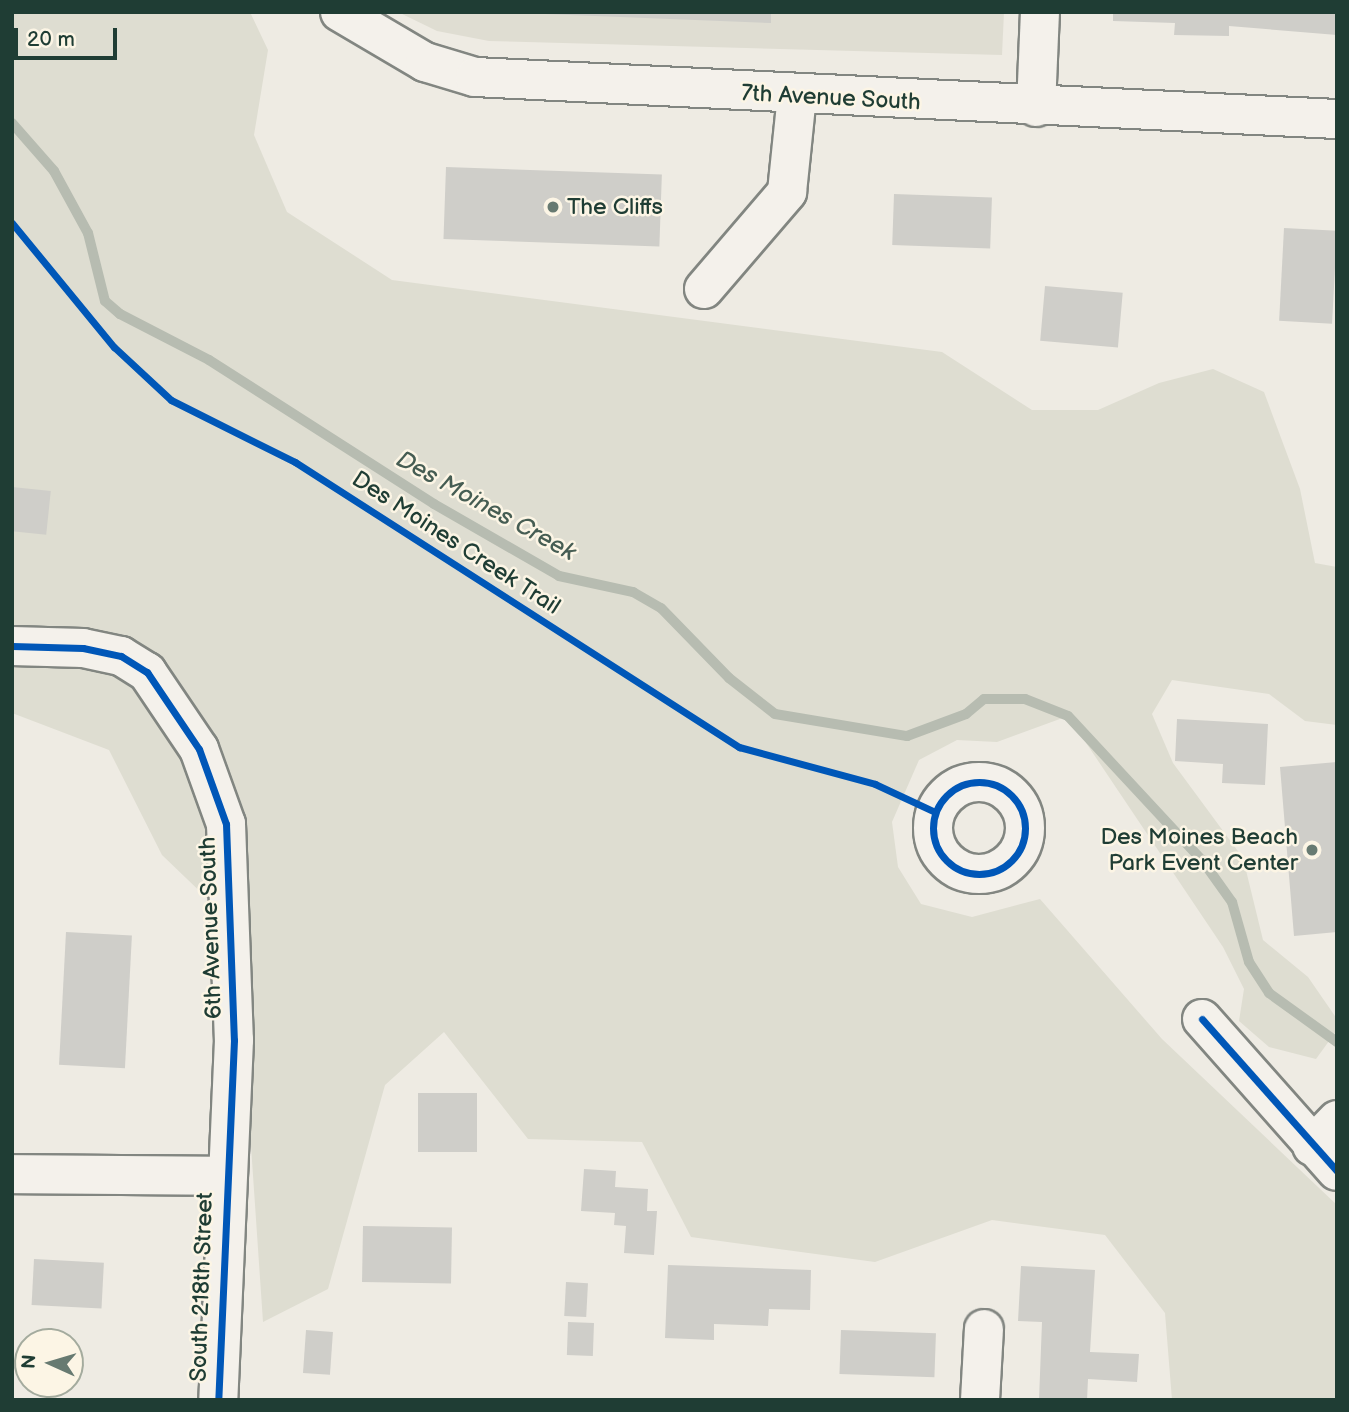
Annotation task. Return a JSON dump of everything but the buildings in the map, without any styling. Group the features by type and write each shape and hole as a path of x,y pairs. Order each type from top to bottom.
{"street":[{"name":"7th Avenue South","path":"341,12 425,62 475,77 797,96 1337,119"},
{"path":"1036,107 1040,12"},
{"path":"704,289 787,192 797,96"},
{"name":"6th Avenue South","path":"12,646 121,656 147,672 173,703 199,749 226,824 233,898 234,1040 225,1176"},
{"path":"1202,1019 1329,1146"},
{"path":"12,1174 225,1176"},
{"name":"South 218th Street","path":"218,1400 225,1176"},
{"path":"980,1400 984,1329"}],"shaded area":[{"path":"12,12 250,12 268,50 254,135 287,212 392,280 942,352 1032,410 1098,410 1159,383 1213,369 1264,392 1300,489 1315,563 1337,567 1337,725 1305,721 1269,694 1172,680 1152,714 1173,763 1243,858 1263,940 1308,977 1337,1019 1337,1030 1316,1059 1269,1047 1239,1021 1244,989 1223,947 1068,716 997,742 957,740 919,760 892,822 898,867 921,904 972,917 1040,899 1162,1039 1337,1205 1337,1400 1172,1400 1165,1313 1105,1235 992,1220 875,1262 691,1237 642,1142 528,1139 444,1032 385,1085 328,1289 263,1322 236,926 162,855 109,750 12,713"},
{"path":"398,12 1004,12 1002,55 489,41 437,31"}],"waterway":[{"name":"Des Moines Creek","path":"12,123 54,171 88,233 105,301 120,314 209,360 434,504 559,576 633,592 661,608 729,678 775,714 907,736 966,714 984,699 1025,699 1068,716 1202,860 1232,902 1249,962 1269,993 1337,1042"}],"cycle path":[{"name":"Des Moines Creek Trail","path":"12,223 114,347 171,400 295,462 739,747 875,784 935,812"},
{"path":"12,646 83,648 121,656 147,672 199,749 226,824 234,1040 218,1400"},
{"path":"979,782 1005,790 1017,802 1025,828 1017,854 1005,866 979,874 953,866 941,854 933,828 941,802 953,790 979,782"},
{"path":"1202,1019 1337,1171"}],"place":[{"name":"The Cliffs","path":"553,207"},
{"name":"Des Moines Beach Park Event Center","path":"1312,850"}]}
